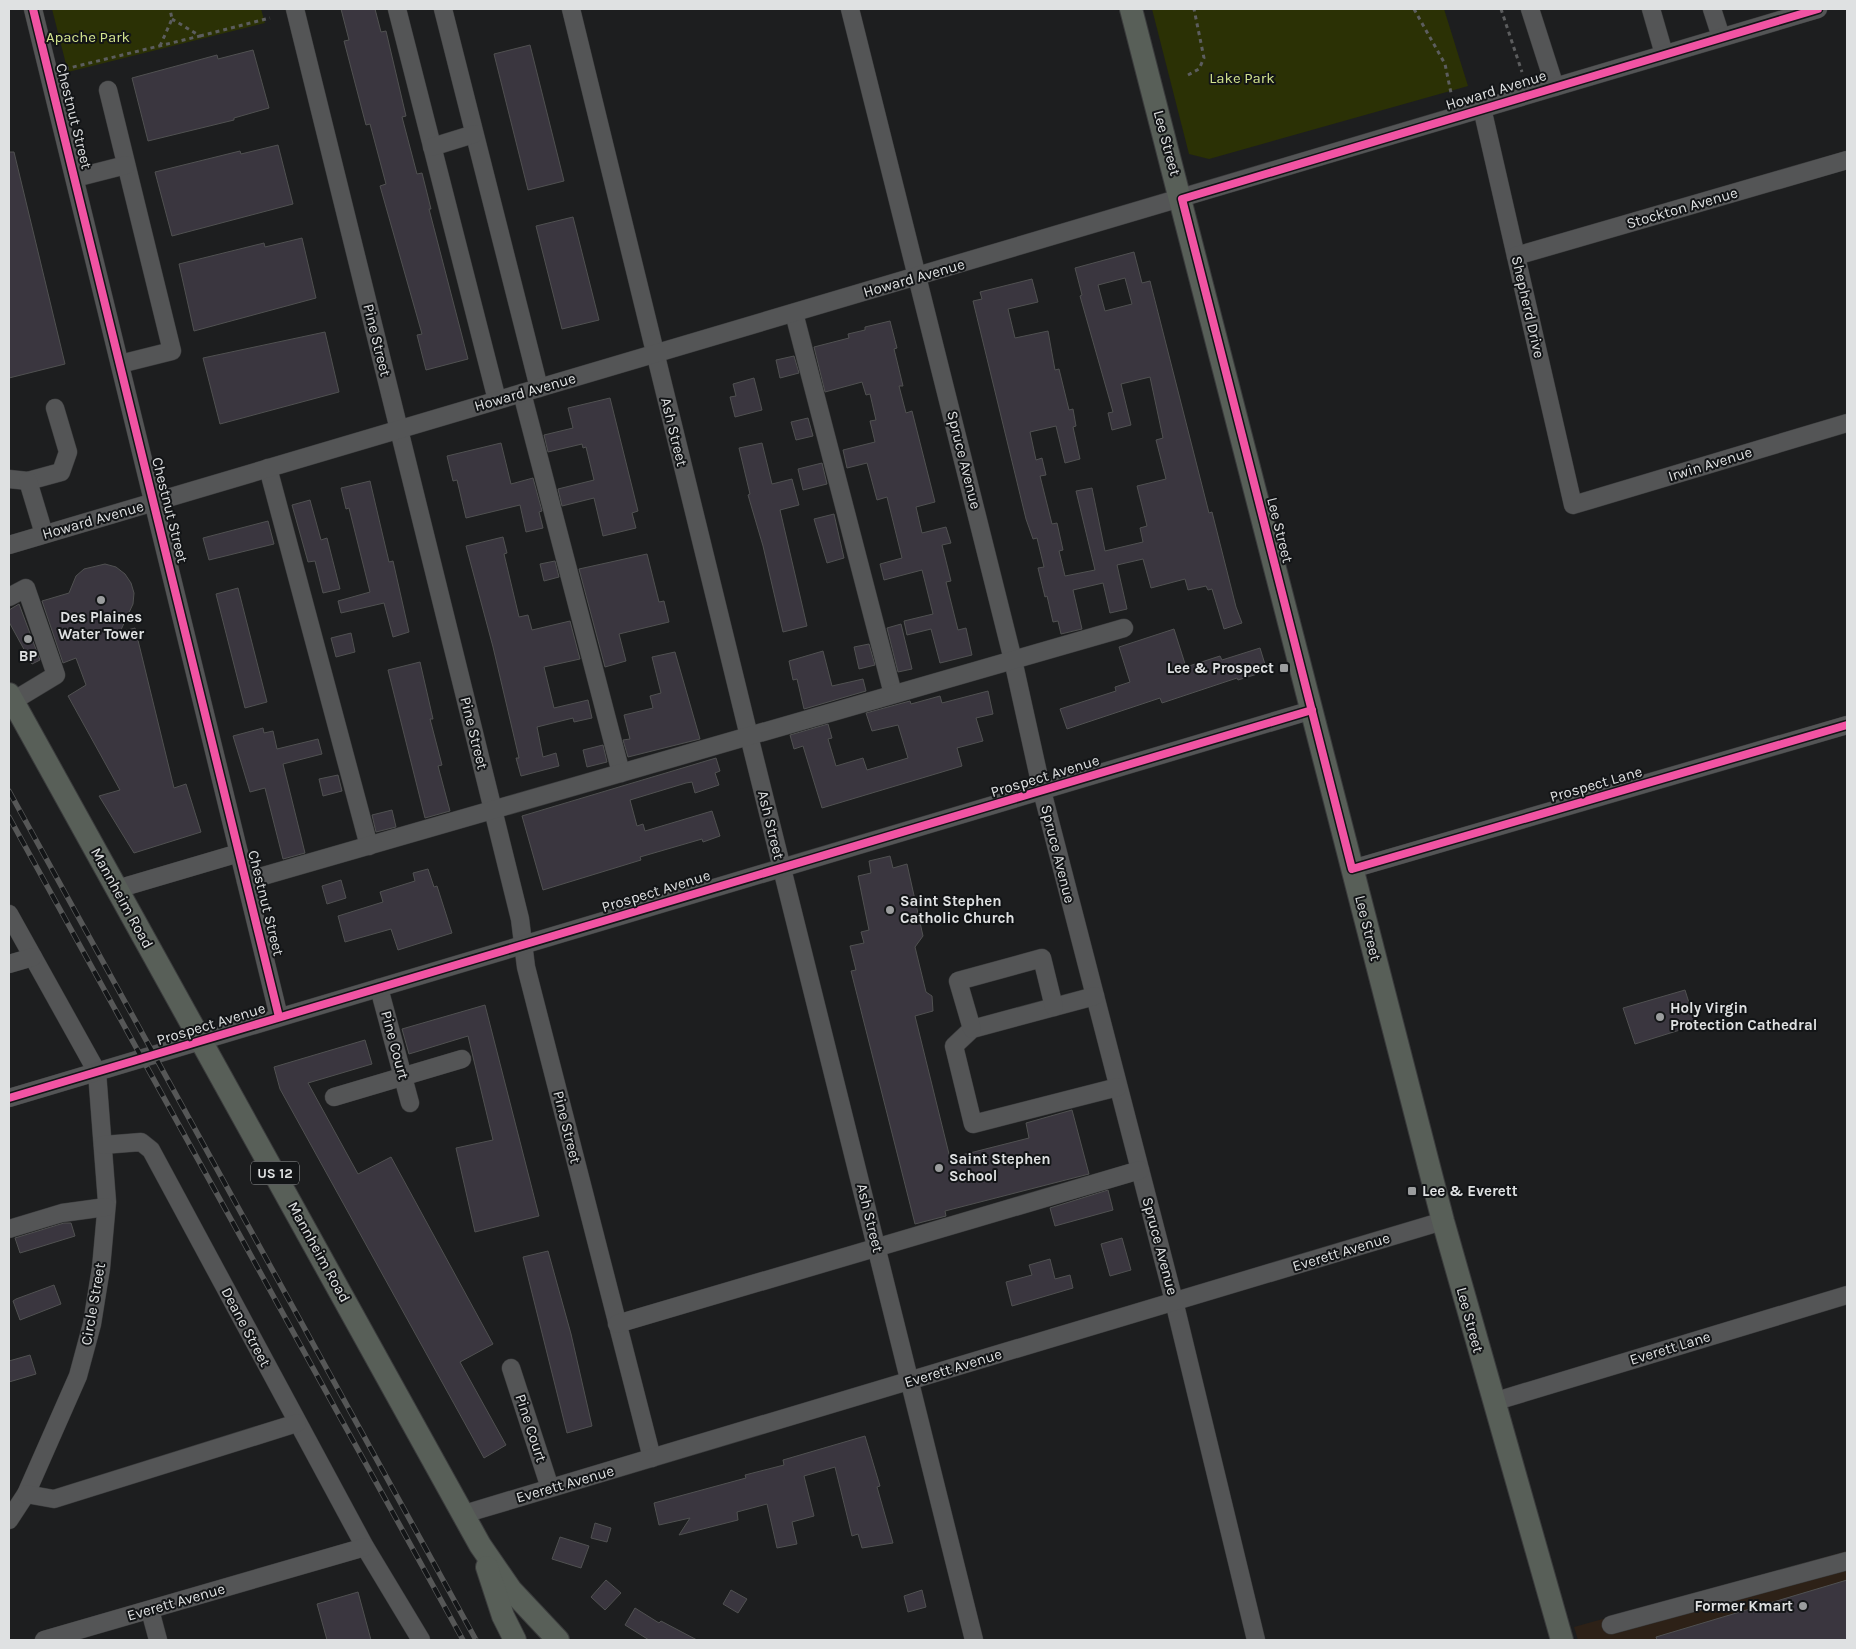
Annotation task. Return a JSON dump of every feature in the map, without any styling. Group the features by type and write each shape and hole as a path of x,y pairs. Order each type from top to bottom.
{"main road":[{"name":"Lee Street","path":"1131,9 1182,199 1443,1221 1562,1640"},
{"name":"Mannheim Road","path":"11,698 480,1545 511,1590 558,1640"},
{"path":"480,1545 503,1616 515,1640"},
{"path":"1552,1640 1553,1613"}],"street":[{"name":"Chestnut Street","path":"34,9 279,1018"},
{"name":"Pine Street","path":"295,9 520,919 526,967 652,1458"},
{"path":"397,9 498,400"},
{"path":"443,9 539,388"},
{"name":"Ash Street","path":"571,9 654,354 974,1640"},
{"name":"Spruce Avenue","path":"850,9 1013,660 1042,791 1174,1302 1256,1640"},
{"path":"1530,9 1555,87"},
{"path":"1650,9 1664,54"},
{"path":"1712,9 1721,38"},
{"name":"Howard Avenue","path":"9,545 1818,9"},
{"path":"108,90 172,352 120,364"},
{"name":"Shepherd Drive","path":"1482,108 1573,505"},
{"path":"432,147 474,134"},
{"name":"Stockton Avenue","path":"1516,256 1847,160"},
{"path":"75,178 126,165"},
{"path":"794,313 894,694"},
{"path":"522,394 621,773"},
{"path":"9,479 28,481 61,472 68,452 55,408"},
{"name":"Irwin Avenue","path":"1573,505 1847,423"},
{"path":"268,468 368,846"},
{"path":"28,481 44,534"},
{"path":"9,597 26,588 56,675 11,698"},
{"path":"246,881 1124,628"},
{"name":"Prospect Avenue","path":"9,1098 1312,710"},
{"name":"Prospect Lane","path":"1352,869 1847,725"},
{"path":"117,889 239,853"},
{"path":"9,914 97,1072"},
{"path":"9,964 33,957"},
{"path":"972,1029 958,981 1033,960 1042,958 1054,1007"},
{"name":"Pine Court","path":"379,988 410,1103"},
{"path":"1095,996 972,1029 954,1046 973,1124 1118,1087"},
{"path":"334,1097 462,1059"},
{"name":"Circle Street","path":"9,1520 26,1494 78,1376 92,1324 101,1268 106,1207 104,1145 97,1072"},
{"name":"Deane Street","path":"104,1145 141,1142 151,1150 365,1547"},
{"path":"617,1324 1140,1170"},
{"path":"9,1229 62,1213 106,1207"},
{"name":"Everett Avenue","path":"464,1514 1443,1221"},
{"name":"Everett Lane","path":"1493,1402 1847,1295"},
{"name":"Pine Court","path":"511,1368 550,1488"},
{"path":"26,1494 54,1498 297,1423"},
{"path":"365,1547 421,1640"},
{"name":"Everett Avenue","path":"44,1640 365,1547"},
{"path":"1611,1624 1847,1560"},
{"path":"150,1610 158,1640"}],"path":[{"path":"160,46 172,19 170,9"},
{"path":"1188,75 1199,69 1204,58 1194,9"},
{"path":"1414,9 1445,64 1450,93"},
{"path":"1501,9 1522,72"},
{"path":"65,69 270,18"},
{"path":"172,19 200,36"}],"shaded area":[{"path":"1847,1551 1847,1640 1578,1640 1574,1627"}],"green space":[{"name":"Apache Park","path":"52,9 261,9 265,23 68,72"},
{"name":"Lake Park","path":"1152,9 1444,9 1468,86 1209,159 1189,154"}],"building":[{"path":"341,9 375,9 381,32 386,31 406,116 402,117 417,174 422,173 431,209 429,209 468,359 426,370 417,335 422,334 380,186 386,184 370,124 366,125 344,41 349,40"},
{"path":"530,45 564,181 528,190 494,54"},
{"path":"253,50 269,108 234,118 234,120 148,141 132,78 217,55 218,59"},
{"path":"278,145 293,204 172,236 155,172 240,151 241,154"},
{"path":"9,152 14,152 65,364 9,378"},
{"path":"573,217 599,320 562,329 536,226"},
{"path":"302,238 316,298 194,331 179,264 264,243 265,247"},
{"path":"1134,252 1142,283 1150,281 1209,513 1212,512 1236,607 1242,623 1224,629 1212,589 1208,590 1206,586 1188,590 1185,579 1151,588 1143,559 1117,565 1127,609 1110,613 1103,583 1073,590 1082,629 1061,634 1058,621 1053,622 1038,568 1044,567 1037,538 1033,539 1026,519 973,301 982,299 980,292 1032,279 1038,302 1008,309 1015,338 1048,331 1055,370 1059,369 1069,410 1073,409 1076,426 1073,427 1080,459 1065,463 1056,426 1030,432 1036,460 1042,458 1046,475 1040,476 1052,524 1057,523 1063,550 1059,551 1065,576 1095,570 1076,491 1092,488 1105,551 1143,542 1140,528 1147,526 1137,486 1166,479 1156,440 1163,438 1150,377 1121,384 1131,425 1112,430 1108,413 1113,412 1080,296 1082,295 1075,268","holes":["1125,278 1132,304 1105,311 1098,285"]},
{"path":"890,321 897,348 894,349 903,386 899,386 906,413 912,411 935,502 916,507 922,533 946,527 951,543 942,545 951,581 946,582 958,630 966,628 972,655 940,663 931,629 907,635 904,621 933,614 922,570 884,580 880,564 902,558 887,497 877,500 867,463 847,468 843,450 875,442 870,421 876,420 870,394 866,395 862,382 825,392 814,347 849,338 848,334 865,330 865,327"},
{"path":"325,332 339,392 220,424 203,358"},
{"path":"794,356 799,373 780,378 776,360"},
{"path":"754,378 762,410 735,417 730,397 736,396 733,384"},
{"path":"610,398 638,511 632,513 636,528 603,536 594,498 562,506 558,489 594,480 586,447 583,448 582,444 548,452 544,435 573,428 568,408"},
{"path":"808,418 813,436 796,440 791,422"},
{"path":"501,443 511,484 533,478 542,511 539,512 543,528 526,532 520,505 466,518 457,480 453,481 447,456"},
{"path":"762,443 772,484 792,479 799,505 780,510 807,626 783,632 763,546 748,495 750,494 739,448"},
{"path":"822,463 827,484 803,490 798,469"},
{"path":"370,481 389,562 393,561 409,632 393,637 384,603 341,613 338,601 370,592 349,508 346,509 341,488"},
{"path":"310,500 321,540 327,538 340,589 323,593 315,561 308,562 292,505"},
{"path":"834,514 844,558 827,563 814,519"},
{"path":"268,521 274,544 209,560 203,538"},
{"path":"503,537 507,553 504,554 519,617 528,615 532,630 570,621 580,659 544,667 554,708 588,700 592,718 574,722 573,718 537,727 543,757 556,753 559,766 521,776 516,758 519,758 493,647 466,546"},
{"path":"647,554 659,602 664,601 669,622 619,634 626,661 605,667 579,569"},
{"path":"555,561 559,577 544,581 540,564"},
{"path":"105,564 116,567 125,574 131,583 134,593 133,604 120,632 135,628 174,788 186,784 201,832 134,853 99,796 120,790 68,696 86,685 76,658 63,663 42,601 69,593 76,576 84,569"},
{"path":"238,588 267,702 245,708 216,594"},
{"name":"BP","path":"19,604 40,660 32,664 9,622 9,610"},
{"path":"901,624 912,669 898,672 887,628"},
{"path":"1174,629 1186,667 1220,656 1222,660 1260,648 1267,671 1238,680 1237,678 1162,703 1160,698 1067,729 1060,709 1116,691 1115,687 1130,682 1119,647"},
{"path":"351,633 355,652 336,657 331,638"},
{"path":"869,644 875,665 859,669 854,647"},
{"path":"823,651 832,686 863,679 866,691 804,709 797,679 793,680 789,661"},
{"path":"675,652 700,739 628,757 623,740 630,739 624,715 653,708 650,696 661,693 652,657"},
{"path":"420,662 433,719 430,719 442,765 438,766 450,811 425,818 388,670"},
{"path":"988,691 993,714 976,718 983,741 957,748 962,766 822,808 803,746 794,749 790,735 828,724 832,738 828,739 836,766 863,758 867,770 908,758 898,725 872,731 866,713 910,701 911,704 940,696 942,703"},
{"path":"263,728 264,733 273,731 277,749 318,739 322,754 283,764 305,853 283,859 265,788 250,792 233,736"},
{"path":"603,745 607,762 587,767 583,750"},
{"path":"716,758 720,771 715,773 719,785 695,793 692,782 686,783 630,800 637,826 643,824 645,831 712,811 720,836 703,842 702,839 640,857 641,860 543,890 522,816"},
{"path":"338,775 342,791 323,796 319,779"},
{"path":"392,810 396,827 376,832 372,815"},
{"path":"890,856 893,868 907,864 923,936 915,947 926,992 932,996 933,1011 915,1016 950,1158 1029,1138 1026,1123 1072,1110 1089,1174 945,1211 946,1216 915,1224 851,971 856,970 850,946 864,943 861,932 869,930 858,876 871,873 869,861"},
{"path":"428,869 434,887 437,886 452,933 398,950 391,929 345,942 338,916 383,902 380,892 415,881 413,873"},
{"path":"341,880 346,898 327,904 322,886"},
{"name":"Holy Virgin Protection Cathedral","path":"1685,990 1696,1025 1635,1044 1623,1008"},
{"path":"485,1005 539,1216 475,1232 456,1148 493,1140 468,1036 409,1054 402,1029"},
{"path":"365,1040 372,1064 308,1083 358,1174 391,1157 493,1344 460,1362 506,1445 484,1458 280,1089 274,1067"},
{"path":"1108,1190 1113,1210 1055,1226 1050,1208"},
{"path":"64,1223 71,1223 75,1236 20,1253 15,1238"},
{"path":"1122,1238 1131,1270 1110,1276 1101,1244"},
{"path":"548,1251 571,1334 592,1426 567,1433 523,1257"},
{"path":"1050,1259 1055,1279 1070,1275 1073,1288 1012,1306 1006,1282 1032,1275 1029,1265"},
{"path":"54,1285 61,1304 20,1320 13,1301"},
{"path":"30,1355 36,1374 9,1382 9,1361"},
{"path":"865,1436 880,1486 877,1487 893,1543 862,1548 858,1534 852,1536 835,1467 804,1476 814,1516 792,1522 797,1544 777,1548 767,1504 737,1512 738,1520 679,1535 690,1518 659,1525 654,1503 746,1478 745,1475 784,1465 783,1460"},
{"path":"595,1523 611,1528 607,1542 591,1538"},
{"path":"560,1537 589,1546 581,1568 552,1559"},
{"path":"606,1580 621,1593 605,1610 591,1597"},
{"name":"Former Kmart","path":"1847,1580 1847,1640 1657,1640 1656,1637"},
{"path":"731,1590 747,1599 738,1613 723,1604"},
{"path":"922,1590 926,1607 908,1612 904,1596"},
{"path":"358,1592 371,1640 327,1640 317,1604"},
{"path":"635,1608 659,1623 661,1621 697,1640 649,1640 625,1625"}],"railway":[{"path":"9,791 476,1640"},
{"path":"9,817 463,1640"}],"cycle path":[{"path":"33,9 279,1017"},
{"path":"1818,9 1182,199 1352,869 1847,725"},
{"path":"9,1098 1312,710"}],"place":[{"name":"Des Plaines Water Tower","path":"101,600"},
{"name":"BP","path":"28,639"},
{"name":"Lee & Prospect","path":"1284,668"},
{"name":"Saint Stephen Catholic Church","path":"890,910"},
{"name":"Holy Virgin Protection Cathedral","path":"1660,1017"},
{"name":"Saint Stephen School","path":"939,1168"},
{"name":"Lee & Everett","path":"1412,1191"},
{"name":"Former Kmart","path":"1803,1606"}]}
